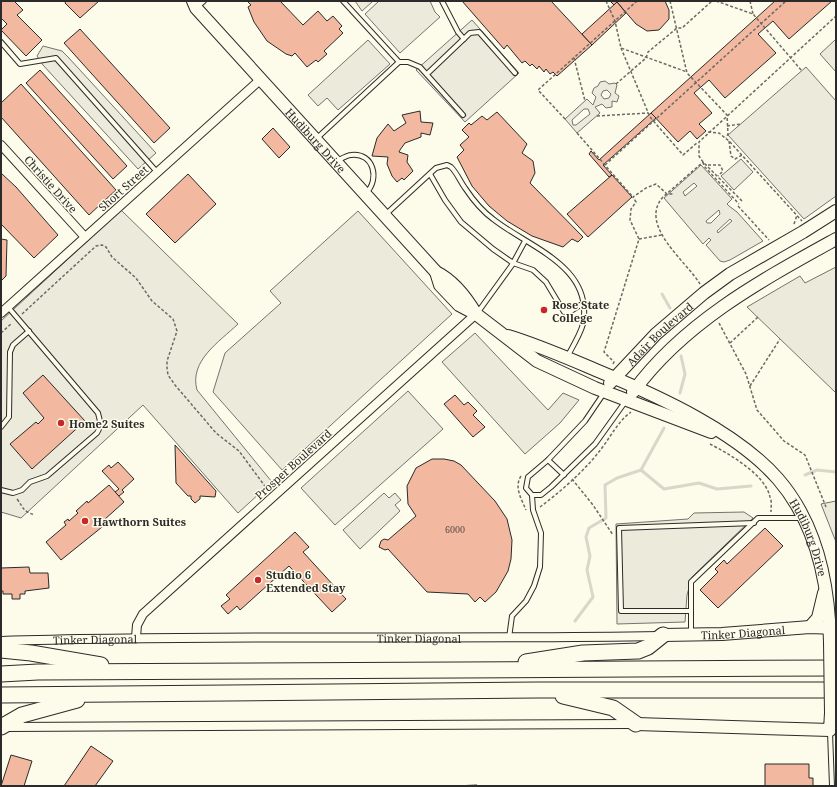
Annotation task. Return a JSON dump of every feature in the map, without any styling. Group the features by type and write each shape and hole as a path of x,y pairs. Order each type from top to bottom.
{"highway":[{"path":"476,670 583,653 638,651 648,647 663,636"},
{"path":"1,650 31,653 143,672"},
{"path":"1,674 836,668"},
{"path":"539,690 613,708 636,724"},
{"path":"1,695 539,690 836,690"},
{"path":"1,727 30,712 107,693"}],"street":[{"name":"Hudiburg Drive","path":"183,1 198,3 261,79 436,272 440,284 459,304 508,336 537,361 626,401 682,423 729,438"},
{"name":"Short Street","path":"1,313 261,79"},
{"name":"Christie Drive","path":"1,145 85,237"},
{"name":"Adair Boulevard","path":"604,392 610,376 693,301 730,274 809,229 836,210"},
{"name":"Adair Boulevard","path":"626,401 669,352 729,302 774,273 836,239"},
{"name":"Prosper Boulevard","path":"136,637 137,625 142,614 274,497 407,374 476,314"},
{"name":"Hudiburg Drive","path":"508,336 545,348 637,387 686,411 729,438 754,456 778,479 803,518 814,540 825,586 833,627 830,642 831,713 833,730"},
{"path":"810,628 820,613 825,586"},
{"name":"Tinker Diagonal","path":"1,641 136,637 508,638 663,636 833,627"},
{"path":"1,727 636,724 833,730"}],"lane":[{"path":"343,1 399,62 415,63 427,74 463,115"},
{"path":"442,1 458,32 464,39"},
{"path":"427,74 470,33 479,32 515,73"},
{"path":"1,42 20,64 56,58 157,172"},
{"path":"316,139 399,62"},
{"path":"336,162 351,154 361,156 368,161 375,174 373,185 365,193"},
{"path":"385,215 441,165 447,164 452,167 473,200 482,210 493,219 557,261 571,274 576,283 584,314 580,333 567,358"},
{"path":"430,174 461,222 493,250 513,263 533,270 546,282 564,312 571,311 582,304"},
{"path":"476,314 513,263 525,240"},
{"path":"1,490 13,493 22,490 30,482 47,476 97,433 101,425 98,413 8,306"},
{"path":"1,427 9,417 10,352 13,345 29,331"},
{"name":"Adair Boulevard","path":"508,638 512,616 526,601 540,567 541,533 533,510 532,495 526,488 528,478 548,460 585,421 604,392"},
{"name":"Adair Boulevard","path":"532,495 541,495 564,475 595,444 626,401"},
{"path":"548,460 564,475"},
{"path":"691,635 691,582 758,518 803,518"},
{"path":"692,611 621,611 619,528 754,523"},
{"name":"Hudiburg Drive","path":"832,786 833,730"}],"path":[{"path":"606,1 615,21 621,48 648,113 653,121 683,155 836,16"},
{"path":"565,119 538,90 637,1"},
{"path":"670,1 687,73"},
{"path":"616,84 646,58 648,52 677,28 682,28 712,1"},
{"path":"716,1 753,14"},
{"path":"750,1 753,14 760,24 802,71"},
{"path":"605,165 786,1"},
{"path":"621,48 687,73 727,115 728,134 726,138"},
{"path":"574,58 585,101"},
{"path":"597,116 648,113"},
{"path":"727,126 741,124"},
{"path":"708,132 719,133 726,138 809,229"},
{"path":"577,133 636,202 630,209 630,220 639,239 604,352 614,362 610,376"},
{"path":"729,141 731,156 735,159 742,155"},
{"path":"699,142 699,156 704,166 775,248"},
{"path":"703,162 708,165 742,201"},
{"path":"708,165 720,165 723,171 718,176"},
{"path":"633,197 646,188 656,184 667,194 674,194"},
{"path":"639,239 662,235"},
{"path":"1,333 96,246 102,245 106,247 112,257 136,278 147,295 173,319 177,326 177,331 166,361 168,375 183,396 195,406 216,433 240,452 274,497"},
{"path":"730,343 758,317"},
{"path":"750,386 780,339"},
{"path":"710,444 739,461 761,480 771,497 772,518"},
{"path":"809,462 826,507"},
{"path":"522,474 517,482 518,492 526,511"},
{"path":"572,479 597,512 608,530"},
{"path":"13,496 26,512 35,515"}],"shaded area":[{"path":"355,1 373,1 362,11"},
{"path":"379,1 430,1 435,12 440,17 400,53 365,14"},
{"path":"472,20 519,73 465,122 416,70"},
{"path":"836,39 836,72 820,54"},
{"path":"368,40 390,64 338,110 327,98 318,106 308,95"},
{"path":"43,46 62,51 156,153 138,169 43,65 37,56"},
{"path":"806,67 836,101 836,196 804,219 728,135"},
{"path":"605,81 609,84 615,83 617,85 615,93 619,96 617,102 612,101 612,107 606,108 602,104 595,107 600,113 577,133 565,119 587,99 593,105 596,97 592,93 594,88 598,86 600,82","holes":["607,90 611,94 609,98 604,99 601,95 603,91","584,109 588,109 590,114 576,125 573,125 572,120"]},
{"path":"741,159 753,172 734,190 721,176"},
{"path":"701,165 732,199 727,204 737,212 763,241 730,260 724,262 720,261 706,245 711,240 709,238 703,244 664,198","holes":["694,183 697,186 685,196 683,192","719,210 720,214 711,223 707,223 706,221","730,219 732,221 718,233 717,231"]},
{"path":"121,210 238,324 207,353 201,361 197,370 197,390 272,482 238,513 143,405 21,518 1,512 1,321"},
{"path":"358,211 452,314 282,470 213,392 225,353 281,303 270,291"},
{"path":"836,267 836,393 747,307 800,276 805,283"},
{"path":"475,333 548,410 563,393 579,400 560,423 525,454 442,362"},
{"path":"408,391 443,429 335,525 301,488"},
{"path":"384,493 389,498 395,493 401,500 395,505 400,511 360,549 343,530"},
{"path":"836,501 836,542 821,504"},
{"path":"744,512 753,518 692,577 687,595 685,622 617,624 616,524 688,519 694,513"}],"building":[{"path":"1,1 14,1 23,10 17,15 42,40 26,56 1,30 7,24 1,18"},
{"path":"66,1 99,1 80,18 65,3"},
{"path":"247,1 280,1 303,25 318,11 327,21 333,16 342,26 339,29 343,33 324,51 327,54 318,62 316,60 307,67 295,53 292,56 286,54 267,41 254,22 248,7 251,5"},
{"path":"462,1 551,1 592,45 557,76 553,72 550,74 546,69 544,72 539,66 537,69 532,64 530,66 525,61 522,63 507,45 504,49"},
{"path":"610,1 665,1 669,10 669,19 659,30 647,31 636,24 617,2 614,5"},
{"path":"775,1 832,1 789,39 773,21 758,34 776,53 725,98 709,80 694,93 712,113 699,124 706,131 697,139 690,131 678,142 651,113"},
{"path":"617,2 626,13 592,45 582,34"},
{"path":"80,29 170,128 154,143 64,43"},
{"path":"40,70 127,166 113,179 26,83"},
{"path":"21,84 116,190 89,215 1,117 1,103"},
{"path":"420,111 421,122 433,123 430,135 421,133 421,137 405,143 400,150 399,152 408,155 407,162 413,171 404,180 402,178 397,182 392,176 387,164 388,157 372,156 377,138 388,124 394,131 406,123 402,115"},
{"path":"497,112 527,144 522,153 533,161 535,173 530,183 583,237 578,242 572,239 563,247 532,236 507,221 489,206 472,186 457,157 464,150 460,145 469,137 462,130 469,123 471,125 482,116 487,120"},
{"path":"651,113 656,118 603,165 612,175 609,177 589,154 591,151 599,160"},
{"path":"273,128 290,147 279,158 262,139"},
{"path":"1,173 16,187 58,235 34,258 1,224"},
{"path":"188,174 216,204 175,243 146,214"},
{"path":"612,175 632,197 588,237 567,214"},
{"path":"1,239 7,240 6,276 1,281"},
{"name":"Home2 Suites","path":"43,375 85,421 32,469 10,444 36,422 38,424 44,418 23,393"},
{"path":"455,395 464,405 468,402 477,411 473,415 485,427 473,437 444,404"},
{"path":"175,445 216,491 215,497 200,496 200,499 195,503 191,499 191,496 188,496 176,483"},
{"path":"432,459 454,461 461,465 495,501 507,519 512,540 511,559 508,571 496,592 485,602 480,597 475,602 468,594 427,592 388,549 385,550 379,547 381,541 384,539 388,540 416,516 408,504 407,486 416,468"},
{"path":"118,462 134,479 122,490 124,492 119,496 115,492 119,489 102,471 109,465 111,468"},
{"name":"Hawthorn Suites","path":"109,485 124,502 104,520 107,523 61,560 46,542 66,525 64,522 68,519 69,521 78,513 76,511 87,501 88,503"},
{"path":"765,528 783,546 718,608 700,590 718,572 715,569 724,560 727,564"},
{"name":"Studio 6 Extended Stay","path":"295,532 309,547 303,552 346,599 332,612 289,566 240,610 237,606 228,614 221,606 230,599 226,595"},
{"path":"29,567 30,573 48,573 49,588 25,591 25,594 20,594 20,599 12,599 12,594 3,594 3,591 1,591 1,568"},
{"path":"91,746 113,761 95,786 64,786"},
{"path":"11,755 32,761 24,786 1,786"},
{"path":"765,764 809,764 809,778 813,778 813,786 765,786"},
{"path":"477,785 477,786 454,786"}],"waterway":[{"path":"662,294 670,308"},
{"path":"680,393 685,374 681,356"},
{"path":"641,470 664,428"},
{"path":"575,621 593,597 587,570 590,556 586,537 589,528 606,518 605,485 617,478 641,470 664,489 699,483 717,489 751,486"},
{"path":"805,475 817,470 836,472"}],"place":[{"name":"Rose State College","path":"544,310"},
{"name":"Home2 Suites","path":"61,423"},
{"name":"Hawthorn Suites","path":"85,521"},
{"name":"Studio 6 Extended Stay","path":"258,580"}]}
